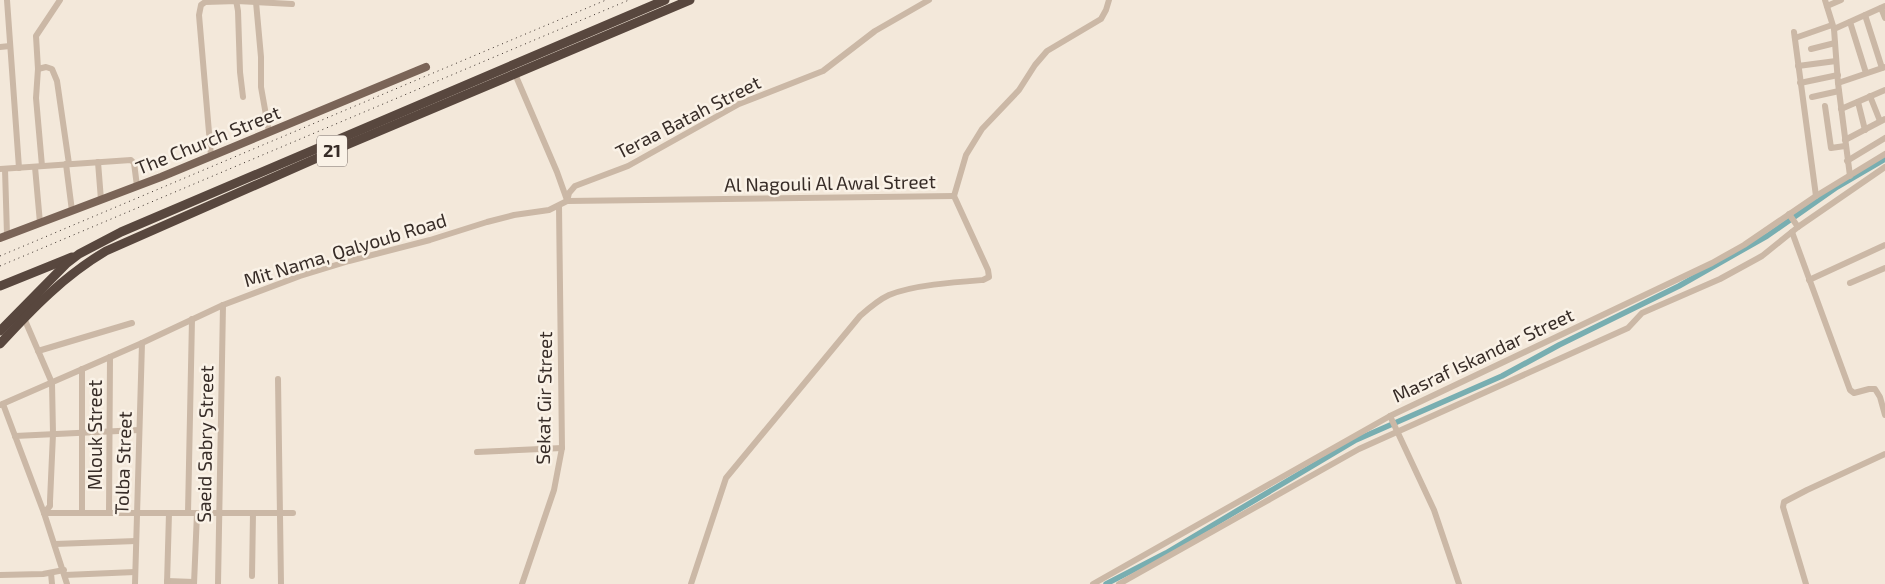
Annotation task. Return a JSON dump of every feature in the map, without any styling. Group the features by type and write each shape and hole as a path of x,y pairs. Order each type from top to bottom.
{"highway":[{"name":"21","path":"0,331 48,281 80,254 122,232 665,0"},
{"name":"21","path":"0,344 71,273 106,251 194,211 690,0"},
{"path":"0,286 80,254"}],"main road":[{"name":"The Church Street","path":"4,236 137,186 426,68"}],"street":[{"path":"7,0 19,168"},
{"path":"40,223 36,36 60,0"},
{"name":"Teraa Batah Street","path":"567,201 569,193 575,186 628,166 739,104 823,71 876,31 929,0"},
{"name":"Al Nagouli Al Awal Street","path":"567,201 954,196 966,155 982,129 1019,90 1035,65 1047,51 1101,19 1109,0"},
{"path":"1841,0 1826,3 1833,27 1850,176"},
{"path":"236,1 243,97"},
{"path":"211,156 199,15 201,5 205,2 236,1 292,4"},
{"path":"256,2 261,57 261,87 269,132"},
{"path":"1816,196 1794,35 1850,22 1883,7 1885,18"},
{"path":"1838,83 1884,67 1865,15"},
{"path":"1850,22 1866,73"},
{"path":"1811,49 1835,43"},
{"path":"0,47 10,46"},
{"path":"1798,66 1836,61"},
{"path":"38,69 46,67 52,70 57,81 72,211"},
{"path":"515,74 557,172 567,201"},
{"path":"1800,83 1838,76"},
{"path":"1812,96 1839,91"},
{"path":"1841,109 1885,91"},
{"path":"1825,106 1831,148 1845,143 1883,120 1870,96"},
{"path":"1858,102 1865,130"},
{"path":"1847,161 1885,138"},
{"name":"Masraf Iskandar Street","path":"1093,584 1390,416 1712,263 1744,245 1816,196 1885,154"},
{"path":"4,236 3,169 132,160 137,186"},
{"path":"98,162 101,200"},
{"name":"Masraf Iskandar Street","path":"1119,584 1359,449 1628,328 1642,313 1744,267 1885,167"},
{"path":"691,584 726,478 860,316 876,302 893,294 926,287 983,280 989,277 988,270 954,196"},
{"name":"Mit Nama, Qalyoub Road","path":"1,404 142,343 223,305 300,276 349,260 430,240 487,222 514,215 549,210 567,201"},
{"name":"Sekat Gir Street","path":"522,584 554,490 562,448 559,206"},
{"path":"1789,214 1798,227"},
{"path":"1792,232 1850,390 1852,393 1856,393 1873,388 1882,396 1885,416"},
{"path":"1809,280 1885,245"},
{"path":"1850,284 1885,268"},
{"name":"Saeid Sabry Street","path":"218,584 223,305"},
{"path":"24,318 52,382 53,434 50,502 44,513"},
{"path":"188,513 192,319"},
{"path":"38,351 132,323"},
{"name":"Tolba Street","path":"135,584 142,343"},
{"name":"Mlouk Street","path":"109,513 110,357"},
{"path":"82,369 82,513"},
{"path":"278,379 281,584"},
{"path":"1,404 44,513 68,584"},
{"path":"1390,416 1434,510 1459,584"},
{"path":"15,436 139,430"},
{"path":"477,452 562,448"},
{"path":"1806,584 1783,504 1785,501 1807,490 1885,454"},
{"path":"44,513 293,513"},
{"path":"169,513 167,582 194,583 197,513"},
{"path":"252,576 253,513"},
{"path":"55,544 136,542"},
{"path":"2,584 1,575 135,572"},
{"path":"51,573 52,584"}],"waterway":[{"path":"1106,584 1166,553 1356,440 1502,376 1559,345 1679,286 1767,236 1837,187 1885,159"}],"railway":[{"path":"0,256 606,0"},
{"path":"0,266 629,0"}]}
